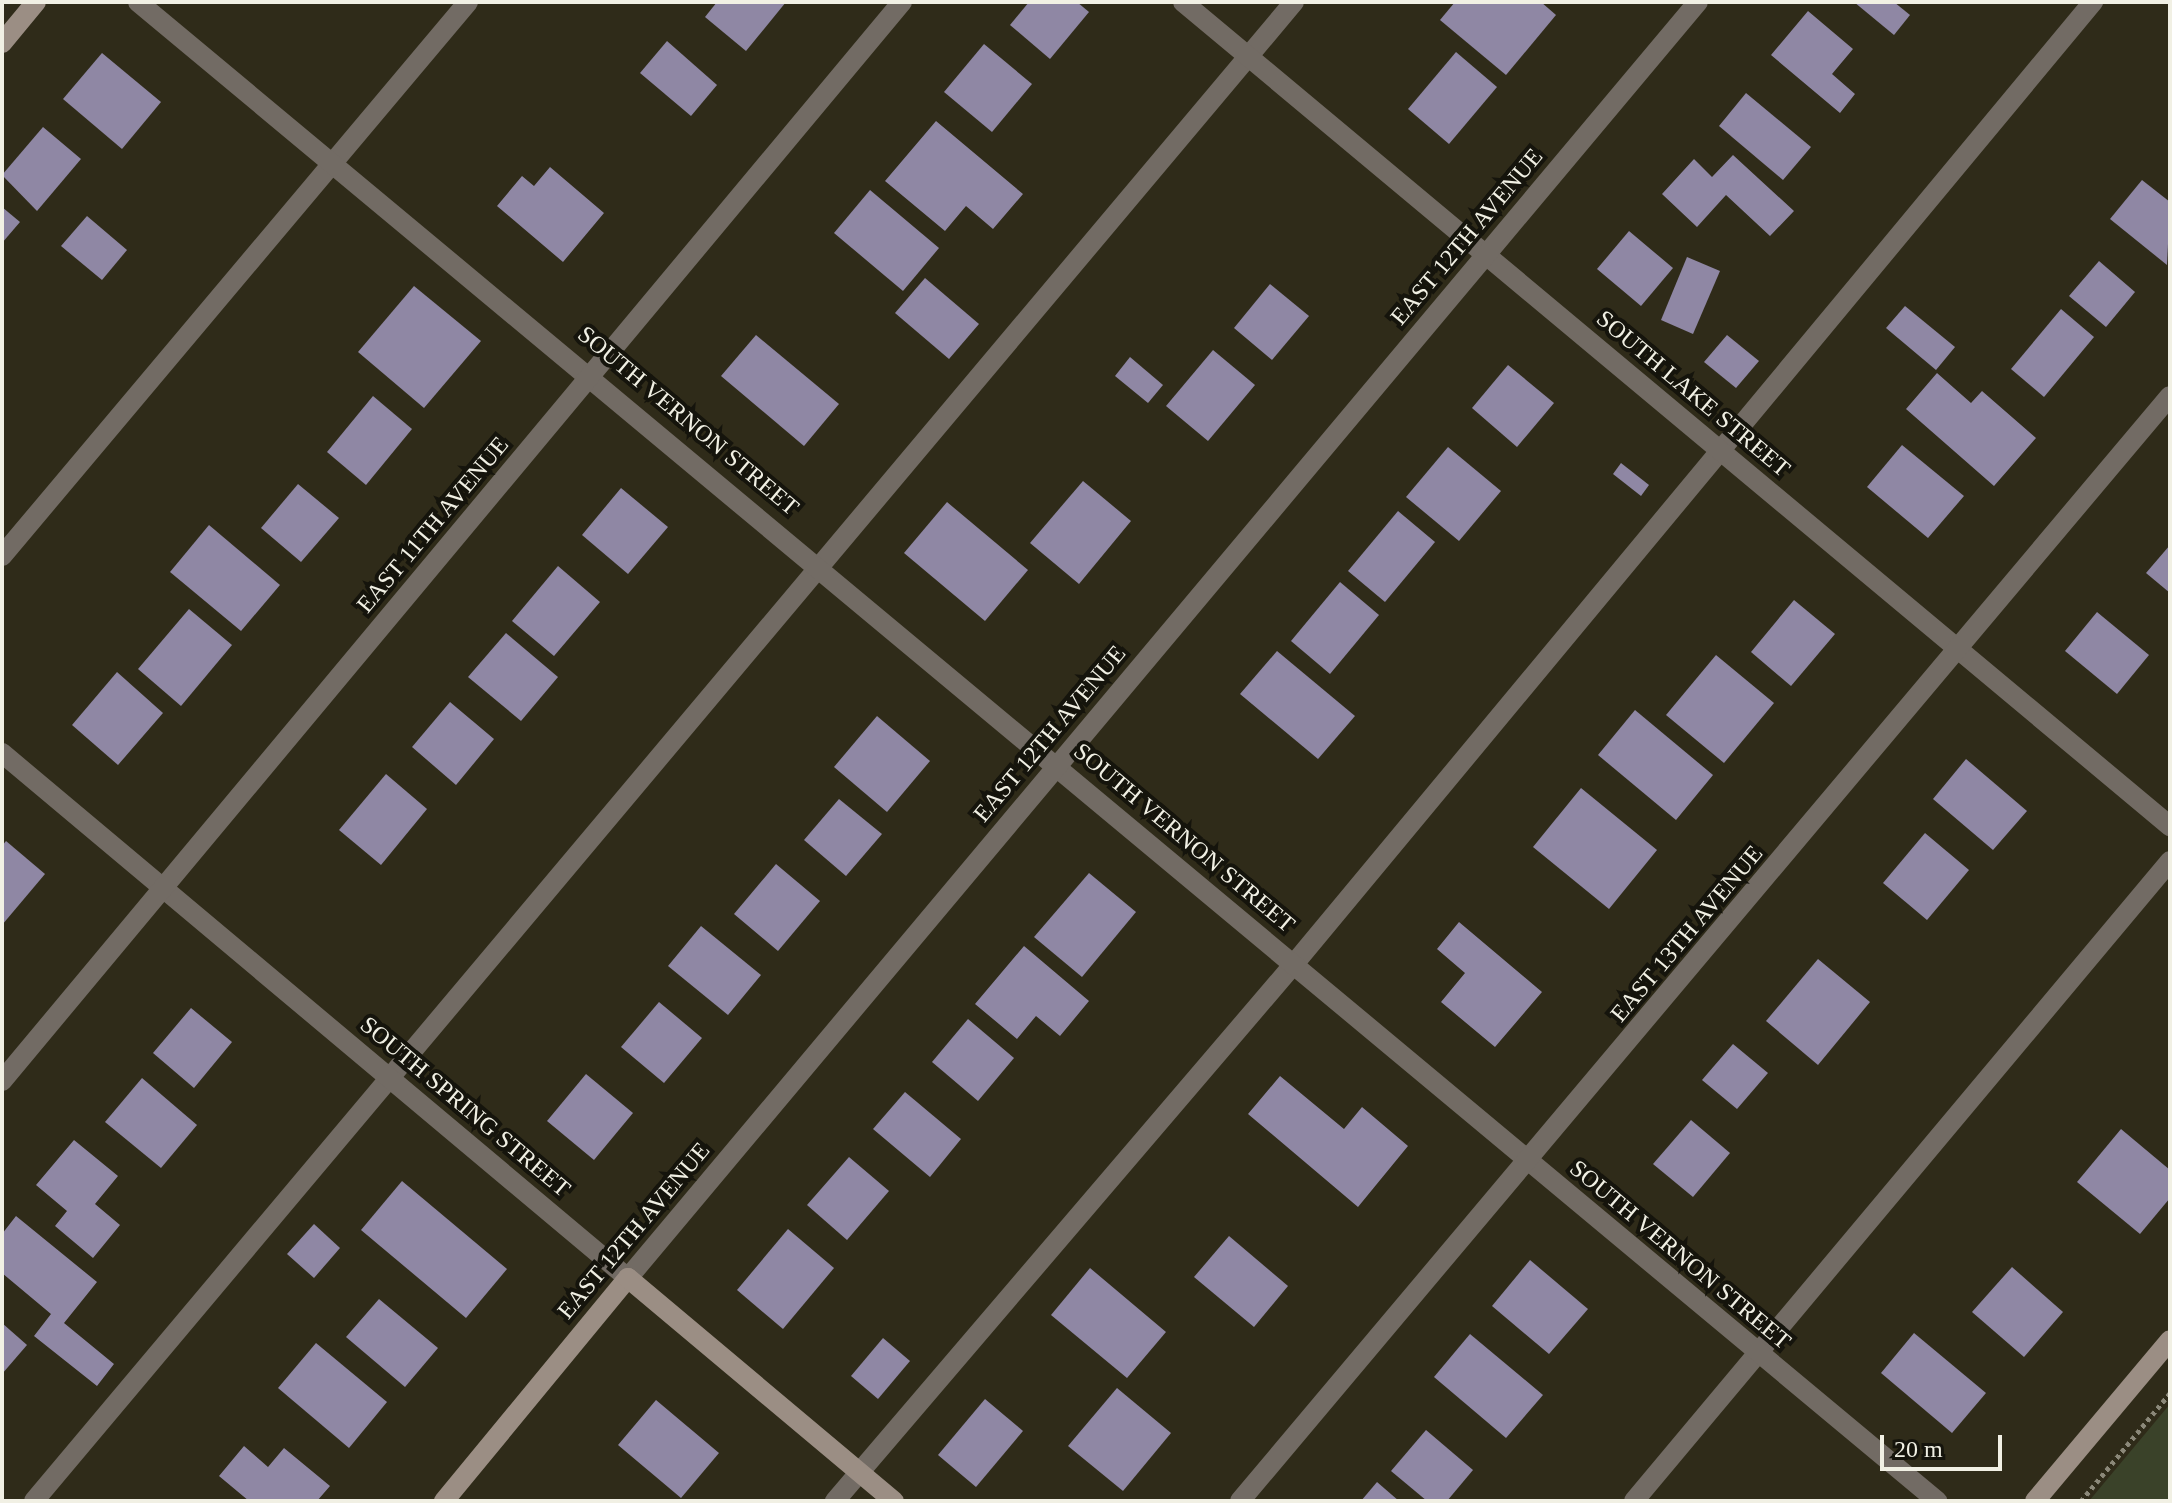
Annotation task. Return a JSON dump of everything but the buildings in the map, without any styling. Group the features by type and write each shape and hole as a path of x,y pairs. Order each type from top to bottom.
{"street":[{"path":"2,43 36,2"},
{"name":"SOUTH VERNON STREET","path":"138,2 593,375 1937,1501"},
{"path":"2,556 468,2"},
{"name":"EAST 11TH AVENUE","path":"2,1081 902,2"},
{"name":"SOUTH LAKE STREET","path":"1183,2 2170,826"},
{"path":"34,1501 393,1081 1294,2"},
{"name":"EAST 12TH AVENUE","path":"444,1501 1698,2"},
{"path":"835,1501 1294,964 2093,2"},
{"name":"EAST 13TH AVENUE","path":"1240,1501 1530,1163 2170,396"},
{"name":"SOUTH SPRING STREET","path":"2,753 894,1501"},
{"path":"1634,1501 2170,861"},
{"path":"2035,1501 2170,1340"}],"path":[{"path":"2081,1501 2170,1393"}],"green space":[{"path":"2170,1404 2170,1501 2089,1501"}]}
